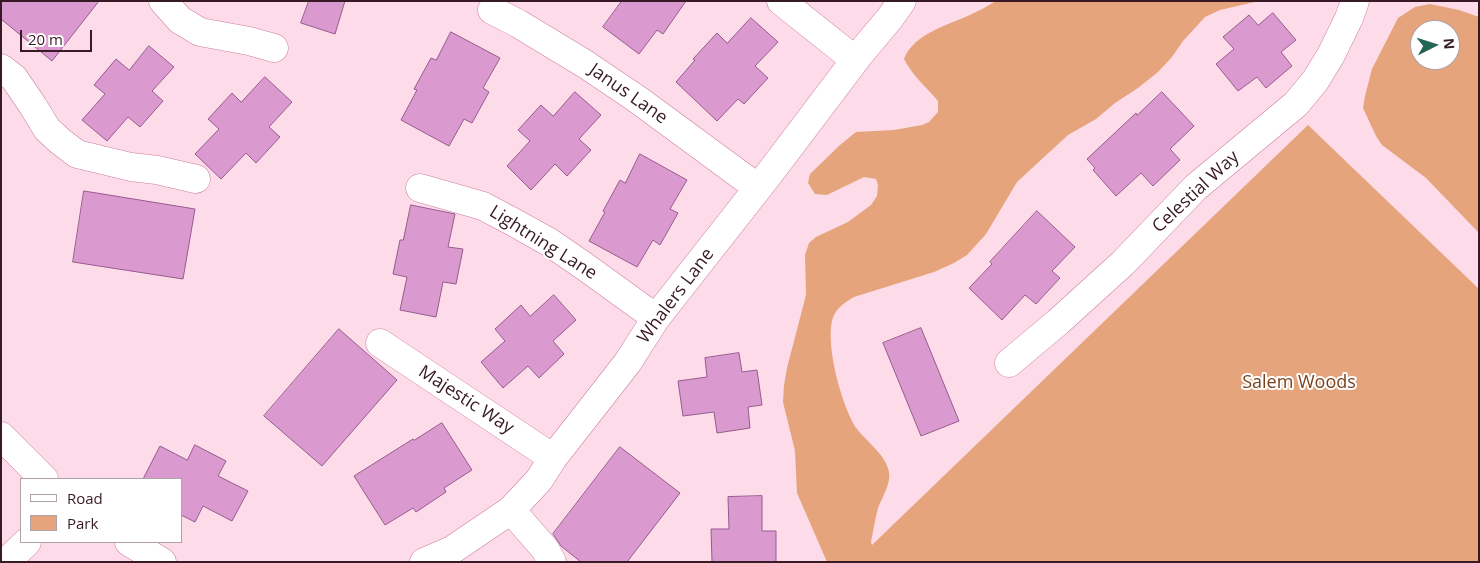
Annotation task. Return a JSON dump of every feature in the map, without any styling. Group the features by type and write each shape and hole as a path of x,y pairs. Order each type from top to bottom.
{"street":[{"path":"163,1 180,20 200,32 249,41 274,48"},
{"path":"781,1 855,60"},
{"name":"Whalers Lane","path":"424,562 452,550 511,510 539,480 553,458 628,362 656,318 902,1"},
{"name":"Celestial Way","path":"1009,363 1123,263 1196,187 1296,104 1315,81 1331,54 1349,18 1355,1"},
{"name":"Janus Lane","path":"492,10 585,64 637,99 758,188"},
{"path":"1,68 14,78 47,129 77,154 131,167 157,170 196,179"},
{"name":"Lightning Lane","path":"420,188 483,206 515,223 549,242 656,318"},
{"name":"Majestic Way","path":"380,343 553,458"},
{"path":"1,436 43,478"},
{"path":"511,510 545,549 552,562"},
{"path":"6,562 26,543"},
{"path":"131,543 162,562"}],"green space":[{"name":"Salem Woods","path":"996,1 1259,1 1220,10 1205,17 1158,72 1096,119 1068,135 1017,182 986,234 967,255 934,272 854,297 843,304 836,312 831,326 831,340 832,356 840,390 851,419 857,429 880,454 889,472 887,486 877,512 872,545 1308,125 1479,289 1479,562 827,562 797,493 795,451 783,402 784,385 806,295 805,255 809,243 816,237 848,222 871,205 877,196 878,185 876,179 864,177 827,195 815,194 808,183 810,174 856,132 894,130 929,122 938,112 938,101 915,76 904,59 909,50 924,36"},
{"path":"1430,4 1459,10 1479,17 1479,233 1426,178 1382,145 1363,108 1372,69 1398,18 1415,7"}],"building":[{"path":"1,1 99,1 52,61 1,19"},
{"path":"309,1 345,1 335,34 301,23"},
{"path":"622,1 686,1 663,34 657,30 639,54 603,27"},
{"path":"1273,13 1296,40 1281,52 1292,66 1266,88 1257,77 1238,91 1216,64 1234,49 1223,37 1249,15 1258,25"},
{"path":"751,18 778,42 755,66 768,78 744,104 738,99 717,121 676,82 695,60 693,59 717,33 727,43"},
{"path":"451,32 500,58 483,88 489,92 472,123 464,119 449,146 401,120 417,90 414,89 431,58 436,60"},
{"path":"149,46 174,67 152,91 163,101 140,127 128,117 107,141 82,120 105,94 94,85 116,59 129,70"},
{"path":"265,77 292,102 269,127 280,137 256,163 246,153 221,179 195,154 219,129 208,119 232,93 241,102"},
{"path":"575,92 601,115 579,139 591,150 567,176 555,164 531,190 507,166 530,141 518,130 541,105 553,116"},
{"path":"1162,92 1194,126 1170,149 1180,160 1153,186 1141,173 1116,196 1093,170 1095,168 1087,159 1136,113 1137,115"},
{"path":"640,154 687,180 670,209 678,213 660,245 653,240 637,267 589,241 620,180 625,183"},
{"path":"84,191 195,209 183,279 73,262"},
{"path":"411,205 455,214 448,247 463,249 456,284 443,282 436,317 400,310 407,277 393,274 400,240 403,240"},
{"path":"1037,211 1075,247 1052,271 1060,278 1036,304 1025,295 1002,320 969,288"},
{"path":"554,295 576,320 553,341 564,354 539,378 528,366 503,388 481,362 505,341 495,329 521,305 530,316"},
{"path":"921,328 959,421 921,436 883,343"},
{"path":"339,329 397,380 322,466 264,416"},
{"path":"739,353 742,372 757,370 762,405 748,407 750,428 717,433 714,412 683,416 678,381 707,377 705,358"},
{"path":"442,423 472,470 444,488 446,492 416,512 413,508 385,525 354,476"},
{"path":"195,445 226,461 218,476 248,491 232,521 203,506 195,522 182,516 182,478 144,478 160,446 187,460"},
{"path":"620,447 680,493 627,562 581,562 561,546 553,534"},
{"path":"762,496 762,531 776,531 776,562 712,562 711,529 729,529 728,497"}]}
